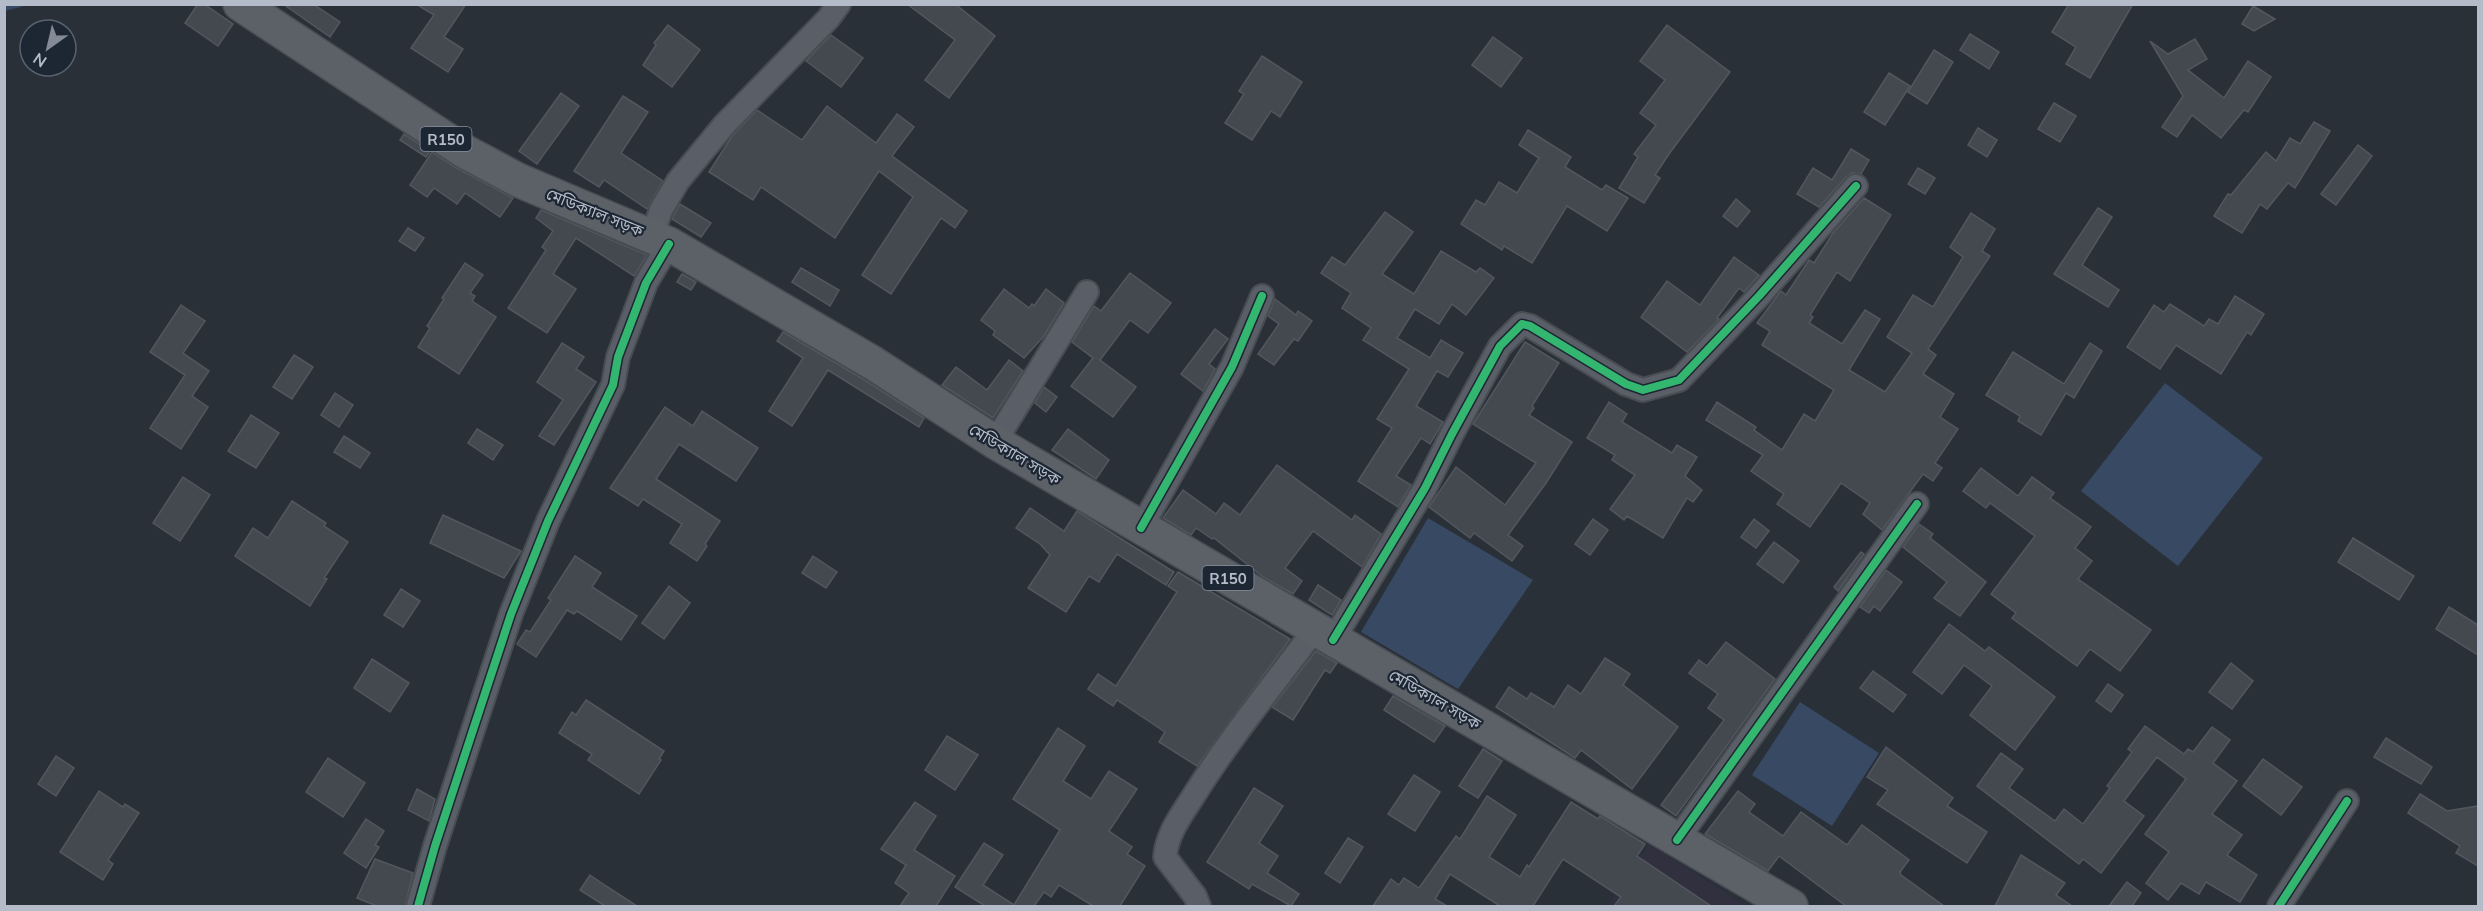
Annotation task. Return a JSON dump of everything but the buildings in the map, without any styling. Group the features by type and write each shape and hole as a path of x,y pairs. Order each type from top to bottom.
{"main road":[{"name":"মেডিক্যাল সড়ক","path":"240,4 464,151 518,180 660,239 873,363 995,442 1791,906"}],"street":[{"path":"418,906 435,846 511,614 548,521 613,385 618,357 660,239 661,210 678,181 725,124 828,19 839,4"},
{"path":"1199,906 1195,896 1165,857 1166,846 1172,831 1216,760 1324,634 1425,488 1500,346 1516,328 1522,324 1530,326 1626,384 1643,390 1679,380 1759,296 1856,186"},
{"path":"995,442 1087,292"},
{"path":"1141,528 1232,368 1262,296"},
{"path":"1677,840 1917,504"},
{"path":"2279,906 2347,801"}],"shaded area":[{"path":"1649,844 1747,906 1608,906"}],"water":[{"path":"2165,383 2263,458 2178,566 2081,491"},
{"path":"1428,518 1533,580 1458,689 1361,632"},
{"path":"1800,702 1879,753 1832,826 1752,775"}],"waterway":[{"path":"4,8 20,4"}],"cycle path":[{"path":"1333,640 1425,488 1500,346 1522,324 1530,326 1626,384 1643,390 1679,380 1759,296 1856,186"},
{"path":"418,906 435,846 511,614 548,521 613,385 618,357 646,283 669,244"},
{"path":"1141,528 1232,367 1262,296"},
{"path":"1677,840 1917,504"},
{"path":"2279,906 2347,801"}]}
